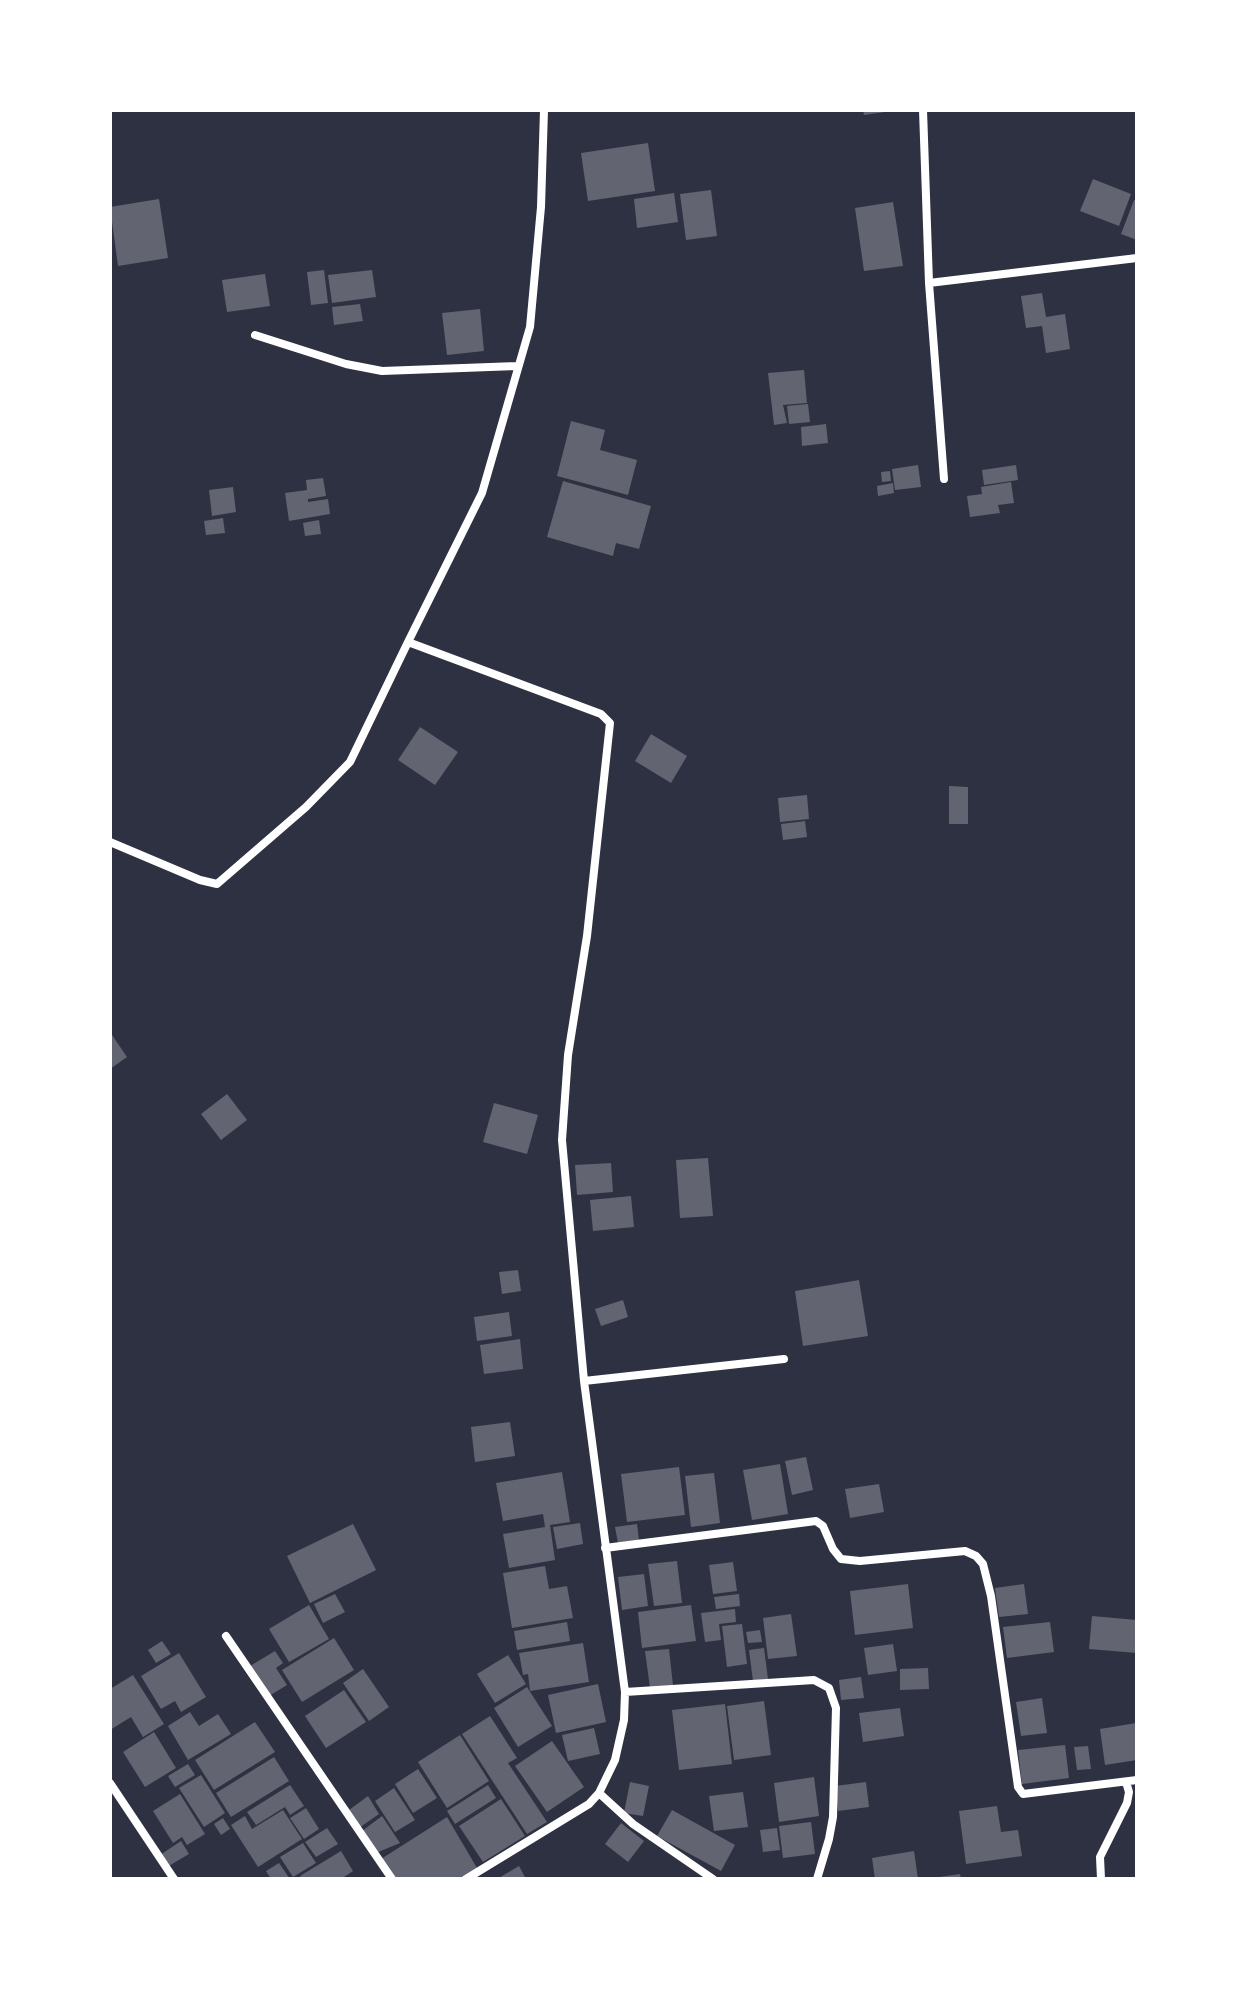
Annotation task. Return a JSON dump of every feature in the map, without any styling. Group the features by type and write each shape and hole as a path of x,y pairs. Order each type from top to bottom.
{"street":[{"path":"110,842 200,880 217,884 306,807 350,762 482,493 530,327 541,207 544,110"},
{"path":"923,110 929,283 944,479"},
{"path":"929,283 1137,258"},
{"path":"255,335 334,360 382,371 517,366"},
{"path":"408,642 601,714 610,723 587,936 568,1055 563,1166 584,1381 625,1692 624,1720 620,1746 599,1793 576,1814 466,1879"},
{"path":"584,1381 784,1359"},
{"path":"605,1548 816,1521 823,1526 841,1559 860,1561 965,1551 983,1564 991,1596 1018,1787 1023,1794 1137,1780"},
{"path":"226,1636 392,1879"},
{"path":"625,1692 814,1680 829,1688 836,1708 833,1817 817,1879"},
{"path":"1101,1879 1100,1857 1127,1803 1129,1792 1126,1782"},
{"path":"110,1783 174,1879"},
{"path":"599,1793 633,1824 713,1879"}],"building":[{"path":"863,110 885,110 885,112 864,115"},
{"path":"648,143 655,191 588,201 581,153"},
{"path":"1093,179 1131,194 1119,226 1080,211"},
{"path":"711,190 717,236 686,240 680,194"},
{"path":"674,193 678,222 637,228 634,199"},
{"path":"159,199 168,258 118,266 110,207"},
{"path":"1134,200 1137,201 1137,240 1121,234"},
{"path":"893,202 903,266 864,271 855,208"},
{"path":"324,270 328,303 311,305 307,272"},
{"path":"372,270 376,297 332,303 328,275"},
{"path":"265,274 270,306 227,312 222,280"},
{"path":"1042,293 1046,317 1065,314 1070,349 1046,353 1042,326 1026,328 1021,296"},
{"path":"360,304 363,321 334,325 332,307"},
{"path":"480,309 484,351 447,355 442,313"},
{"path":"804,370 807,403 783,405 787,423 774,425 768,373"},
{"path":"808,404 810,422 789,424 787,406"},
{"path":"571,421 605,430 600,450 637,460 628,495 557,476"},
{"path":"826,424 828,443 802,446 801,427"},
{"path":"918,465 921,487 895,490 892,469"},
{"path":"1016,465 1018,480 984,485 982,470"},
{"path":"890,471 891,481 882,482 881,472"},
{"path":"323,478 326,496 308,499 308,502 328,499 330,514 289,521 285,493 307,490 306,480"},
{"path":"563,481 651,506 639,549 616,543 613,556 547,537"},
{"path":"1011,482 1014,503 998,505 1000,513 970,517 967,496 982,494 981,487"},
{"path":"893,483 894,493 878,496 877,486"},
{"path":"233,487 236,512 212,516 209,490"},
{"path":"223,518 225,533 206,535 204,521"},
{"path":"319,520 321,534 305,536 303,523"},
{"path":"420,727 458,752 435,785 398,760"},
{"path":"651,734 687,756 671,783 635,761"},
{"path":"949,786 968,787 968,824 949,824"},
{"path":"807,795 809,819 780,822 778,798"},
{"path":"805,821 807,837 783,840 781,824"},
{"path":"110,1032 127,1057 110,1069"},
{"path":"227,1094 247,1120 221,1140 201,1114"},
{"path":"494,1103 538,1115 527,1154 483,1142"},
{"path":"708,1158 713,1216 680,1218 676,1160"},
{"path":"611,1163 613,1192 577,1195 575,1165"},
{"path":"631,1196 634,1227 593,1231 590,1200"},
{"path":"518,1270 521,1291 502,1294 499,1272"},
{"path":"859,1280 868,1336 803,1346 795,1291"},
{"path":"623,1300 628,1317 601,1326 595,1309"},
{"path":"509,1312 512,1336 477,1341 474,1317"},
{"path":"520,1339 523,1369 484,1374 480,1345"},
{"path":"510,1422 515,1456 475,1462 471,1427"},
{"path":"806,1457 813,1490 792,1495 785,1461"},
{"path":"780,1464 788,1514 752,1520 743,1470"},
{"path":"679,1467 685,1515 627,1522 621,1474"},
{"path":"562,1472 570,1522 550,1525 555,1560 509,1568 503,1534 545,1527 543,1514 503,1521 496,1483"},
{"path":"714,1473 720,1523 691,1527 685,1476"},
{"path":"879,1484 884,1512 850,1518 845,1489"},
{"path":"580,1523 583,1544 557,1549 553,1527"},
{"path":"353,1524 376,1570 310,1603 287,1556"},
{"path":"637,1524 639,1541 618,1543 615,1527"},
{"path":"677,1561 682,1603 654,1606 648,1564"},
{"path":"733,1562 737,1591 713,1594 709,1565"},
{"path":"545,1566 549,1589 567,1586 573,1618 512,1628 503,1573"},
{"path":"644,1574 648,1606 622,1610 618,1577"},
{"path":"908,1584 913,1628 855,1635 850,1591"},
{"path":"1024,1584 1028,1614 999,1617 995,1588"},
{"path":"335,1594 345,1612 323,1623 314,1604"},
{"path":"739,1594 740,1606 716,1609 714,1597"},
{"path":"309,1605 329,1639 289,1662 269,1629"},
{"path":"691,1605 696,1641 642,1648 638,1612"},
{"path":"735,1609 736,1622 719,1624 721,1640 705,1642 701,1613"},
{"path":"791,1614 797,1656 768,1659 763,1618"},
{"path":"1092,1616 1137,1620 1137,1653 1089,1649"},
{"path":"567,1622 570,1641 517,1650 514,1631"},
{"path":"1050,1622 1054,1652 1007,1658 1003,1627"},
{"path":"742,1624 747,1664 727,1667 722,1626"},
{"path":"760,1630 762,1642 748,1643 746,1632"},
{"path":"334,1638 354,1670 302,1702 282,1670"},
{"path":"162,1641 171,1654 156,1663 148,1650"},
{"path":"583,1643 589,1682 530,1691 528,1674 523,1675 519,1653"},
{"path":"893,1644 897,1671 868,1675 864,1648"},
{"path":"764,1648 768,1679 753,1681 749,1650"},
{"path":"669,1649 673,1685 650,1688 645,1651"},
{"path":"275,1651 283,1663 276,1668 287,1685 269,1696 250,1666"},
{"path":"179,1653 206,1697 181,1712 175,1701 161,1709 141,1676"},
{"path":"508,1655 526,1684 495,1703 477,1674"},
{"path":"928,1668 929,1689 900,1690 900,1669"},
{"path":"363,1669 389,1707 369,1721 343,1683"},
{"path":"133,1675 164,1724 143,1737 131,1717 110,1730 110,1689"},
{"path":"861,1677 864,1698 841,1700 839,1680"},
{"path":"598,1684 606,1722 556,1733 548,1695"},
{"path":"527,1687 552,1726 518,1747 494,1708"},
{"path":"344,1690 366,1722 326,1748 305,1716"},
{"path":"1042,1698 1047,1733 1021,1736 1016,1702"},
{"path":"764,1701 771,1755 734,1760 727,1706"},
{"path":"725,1704 732,1764 679,1770 672,1710"},
{"path":"900,1708 904,1736 863,1742 859,1713"},
{"path":"190,1712 199,1726 218,1714 231,1734 188,1760 168,1726"},
{"path":"490,1716 517,1758 508,1763 547,1822 527,1834 462,1734"},
{"path":"255,1722 275,1752 214,1790 195,1760"},
{"path":"1136,1723 1137,1760 1105,1765 1100,1729"},
{"path":"594,1728 600,1754 568,1761 562,1735"},
{"path":"154,1732 176,1768 145,1787 123,1752"},
{"path":"460,1735 489,1781 447,1808 418,1762"},
{"path":"552,1741 584,1787 547,1812 515,1766"},
{"path":"1065,1745 1069,1778 1022,1784 1018,1750"},
{"path":"1088,1746 1091,1769 1077,1770 1074,1747"},
{"path":"274,1757 289,1781 231,1817 216,1793"},
{"path":"188,1764 195,1775 175,1787 168,1776"},
{"path":"418,1769 437,1798 413,1813 395,1784"},
{"path":"201,1775 225,1813 204,1827 179,1788"},
{"path":"814,1777 819,1816 779,1822 774,1783"},
{"path":"630,1782 649,1786 643,1816 624,1813"},
{"path":"866,1782 869,1807 838,1811 835,1786"},
{"path":"290,1785 304,1806 290,1815 285,1807 256,1825 247,1812"},
{"path":"488,1785 496,1798 455,1824 447,1811"},
{"path":"394,1788 415,1820 395,1832 375,1801"},
{"path":"743,1792 748,1827 714,1831 709,1796"},
{"path":"180,1794 205,1834 187,1845 182,1837 173,1843 153,1811"},
{"path":"368,1796 379,1814 359,1828 349,1810"},
{"path":"501,1799 525,1836 483,1862 459,1826"},
{"path":"997,1806 1001,1832 1018,1830 1022,1856 966,1864 959,1811"},
{"path":"306,1808 319,1829 304,1839 290,1818"},
{"path":"283,1810 302,1839 258,1867 231,1825 245,1816 252,1829"},
{"path":"672,1810 735,1845 721,1871 657,1836"},
{"path":"382,1816 400,1843 376,1853 362,1831"},
{"path":"447,1817 477,1868 459,1879 395,1879 381,1859"},
{"path":"223,1818 230,1829 221,1835 214,1824"},
{"path":"811,1822 815,1854 783,1858 779,1826"},
{"path":"621,1823 644,1841 628,1862 605,1844"},
{"path":"327,1828 338,1844 316,1857 305,1842"},
{"path":"777,1828 780,1850 763,1852 760,1830"},
{"path":"181,1841 189,1854 167,1867 160,1855"},
{"path":"303,1843 316,1863 293,1877 280,1857"},
{"path":"341,1851 353,1871 341,1879 302,1879 300,1876"},
{"path":"914,1851 918,1879 875,1879 872,1858"},
{"path":"279,1863 290,1879 271,1879 266,1871"},
{"path":"519,1866 526,1879 497,1879"},
{"path":"960,1874 961,1879 939,1879 939,1877"}]}
